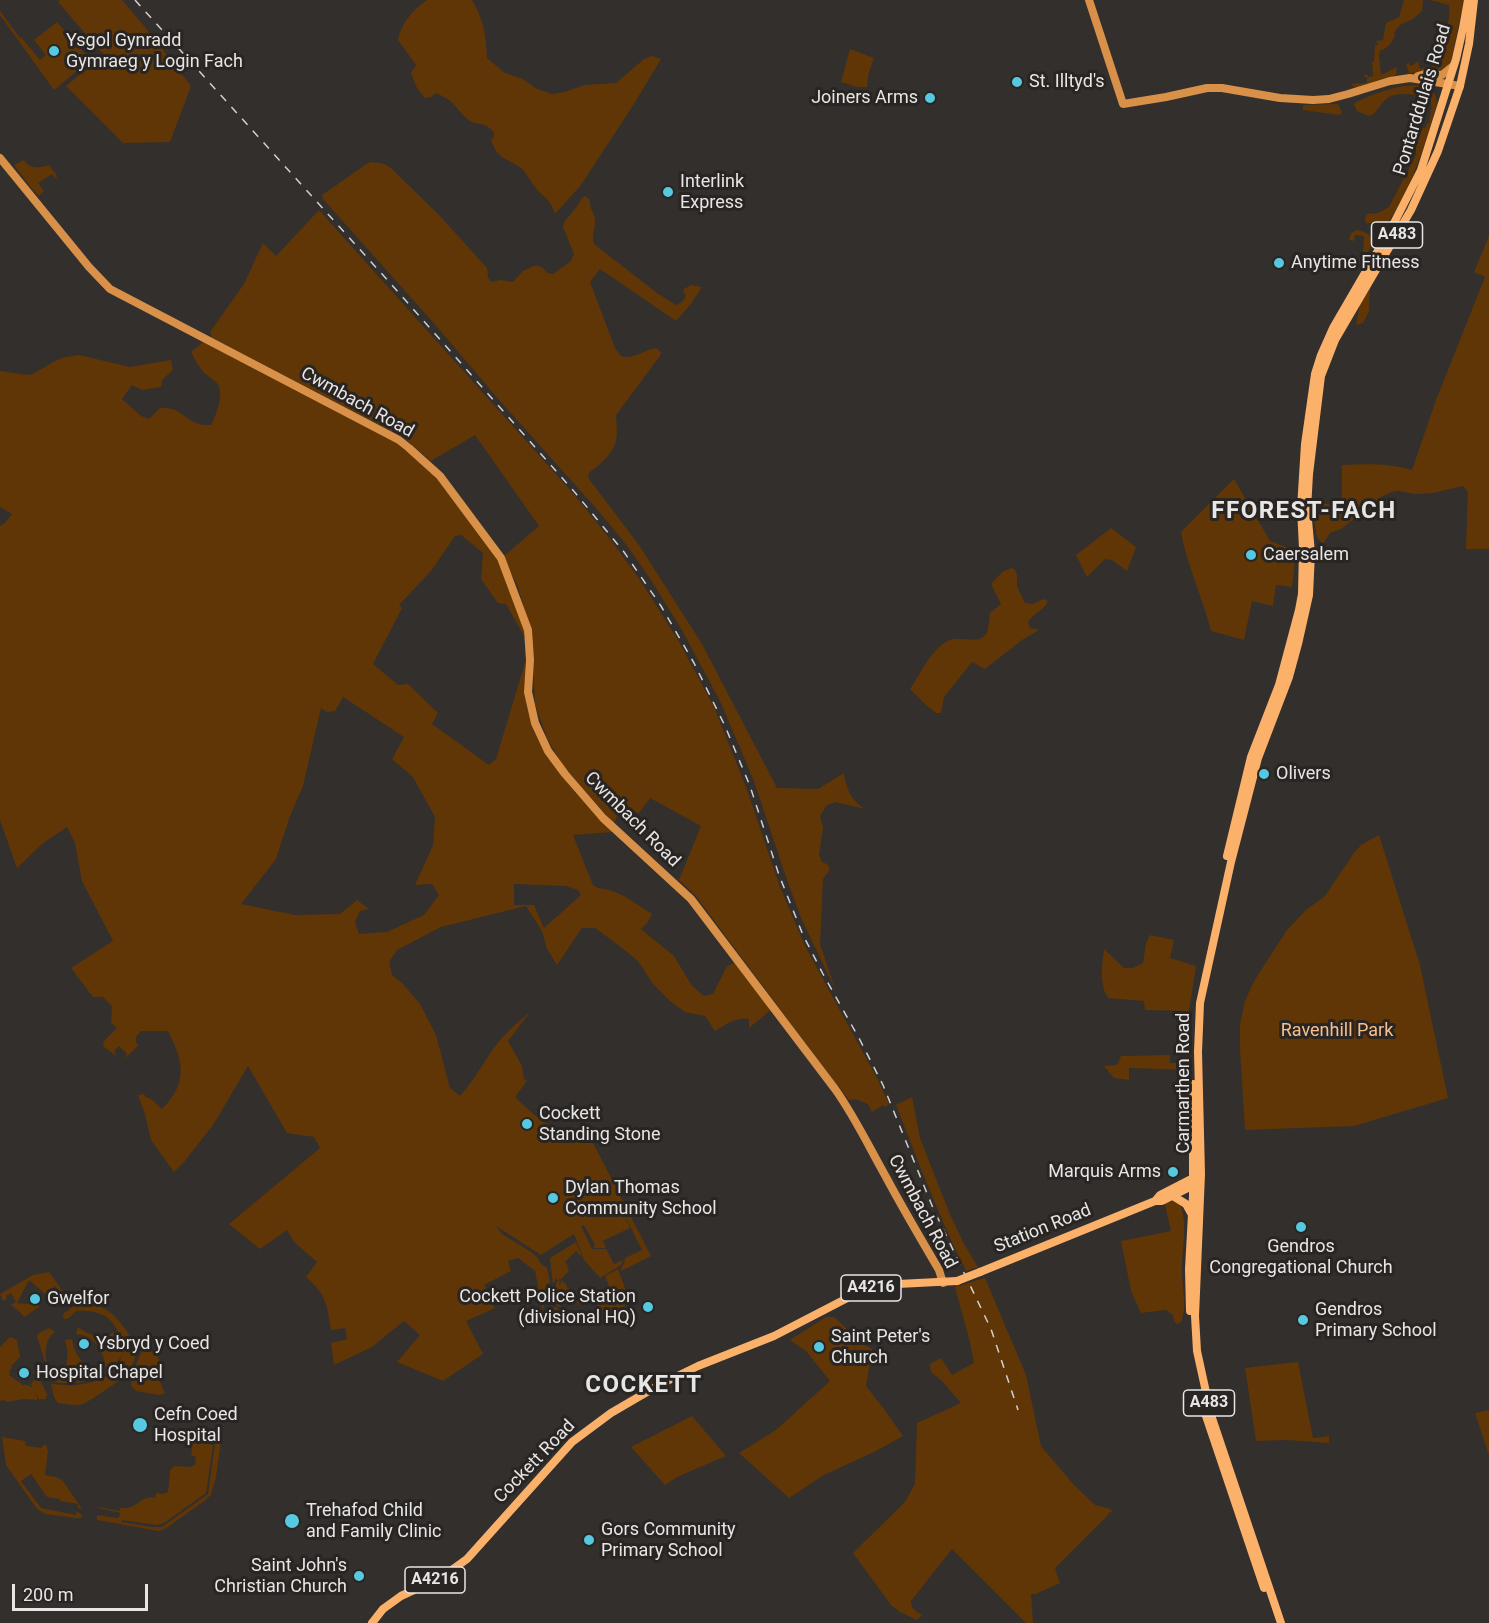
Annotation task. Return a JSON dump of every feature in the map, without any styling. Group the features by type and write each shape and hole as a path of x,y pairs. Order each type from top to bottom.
{"main road":[{"path":"1089,0 1123,104 1166,98 1207,88 1222,88 1280,98 1329,99 1390,81 1425,74 1442,75 1455,64"},
{"name":"Pontarddulais Road","path":"1304,508 1321,376 1335,340 1394,241 1425,181 1446,130 1455,85 1455,64 1468,0"},
{"name":"Pontarddulais Road","path":"1304,508 1305,444 1315,374 1321,355 1333,328 1413,188 1455,85 1468,44 1474,0"},
{"path":"1410,78 1455,85"},
{"name":"Cwmbach Road","path":"0,158 89,267 110,289 399,440 440,476 501,558 528,630 530,660 528,692 535,723 548,751 603,818 691,899 835,1089 846,1104 939,1270 943,1282"},
{"name":"Carmarthen Road","path":"1281,1623 1211,1415 1197,1352 1195,1316 1197,1180 1192,1129 1193,1028 1198,988 1251,757 1279,685 1299,610 1302,594 1304,508"},
{"name":"Carmarthen Road","path":"1197,1180 1189,1269 1190,1327 1197,1376 1208,1421 1275,1623"},
{"name":"Station Road","path":"1155,1201 1160,1195 1197,1180"},
{"name":"Station Road","path":"943,1282 957,1281 1155,1201 1162,1201 1197,1180"},
{"path":"1173,1196 1186,1204 1192,1216"},
{"name":"Cockett Road","path":"372,1623 383,1609 401,1596 442,1577 467,1559 572,1442 611,1413 659,1385 698,1366 774,1336 858,1292 878,1286 943,1282"}],"green space":[{"path":"60,0 122,0 191,86 170,142 123,143 66,86 104,55 58,2"},
{"path":"427,0 472,0 484,28 487,58 505,73 523,79 535,88 552,94 584,85 616,83 644,59 652,56 661,59 581,185 555,214 549,201 523,170 499,155 493,146 491,139 494,133 490,129 469,120 444,97 436,93 425,98 417,88 411,73 416,65 398,40 408,17"},
{"path":"1404,0 1423,0 1422,11 1413,19 1400,25 1391,43 1380,51 1381,75 1397,67 1396,75 1356,88 1350,84 1367,83 1367,77 1364,75 1373,76 1372,62 1374,62 1375,45 1378,45 1376,41 1383,40 1386,23 1399,17"},
{"path":"1430,0 1464,0 1451,62 1443,72 1409,73 1406,65 1408,63 1411,66 1418,61 1420,69 1440,63 1441,49 1449,19 1449,5"},
{"path":"0,11 40,60 46,55 34,40 57,22 69,36 76,31 82,37 76,43 90,60 54,90 0,15"},
{"path":"850,49 874,58 867,87 857,87 841,82"},
{"path":"1403,86 1420,86 1429,89 1436,97 1437,103 1414,173 1401,200 1383,228 1366,223 1365,218 1367,214 1378,213 1389,207 1416,155 1418,132 1420,128 1425,128 1429,123 1431,104 1428,97 1418,92 1415,95 1395,95 1383,102 1369,116 1357,111 1354,104 1373,95"},
{"path":"1337,104 1342,113 1339,115 1303,110 1303,105"},
{"path":"24,160 35,167 49,165 57,176 56,179 52,174 38,183 44,191 39,196 14,165"},
{"path":"373,162 391,168 440,216 487,268 491,282 501,280 513,282 523,271 536,265 547,273 553,274 571,261 574,254 563,227 564,222 585,196 590,200 595,219 594,244 657,293 676,305 685,298 684,289 691,285 702,287 676,321 600,269 590,282 615,348 621,356 634,356 656,348 661,352 616,415 617,438 613,448 605,459 588,474 589,479 639,545 702,644 777,788 818,789 844,773 850,794 865,809 836,802 827,805 820,816 823,828 819,855 822,862 830,869 823,879 820,944 835,989 801,918 754,781 720,701 683,632 651,580 625,543 595,507 323,199 322,195 368,163"},
{"path":"319,210 571,491 640,580 678,640 714,707 746,787 780,887 806,948 878,1080 889,1104 885,1107 883,1105 872,1112 868,1104 855,1099 849,1100 695,895 679,880 701,826 650,798 639,813 621,805 614,824 561,763 547,738 535,704 531,633 518,587 503,557 539,526 475,435 431,461 403,437 212,338 210,332 244,284 263,243 276,256"},
{"path":"1357,230 1365,232 1371,239 1370,249 1361,265 1357,263 1363,252 1364,236 1355,235 1354,241 1349,240 1351,233"},
{"path":"1489,236 1489,549 1466,549 1468,492 1463,486 1433,493 1392,492 1383,496 1341,529 1330,533 1323,544 1317,537 1311,503 1342,505 1342,465 1386,465 1412,470 1436,400 1485,277 1474,272"},
{"path":"1370,289 1369,311 1363,323 1357,325 1360,304"},
{"path":"204,341 397,442 438,477 500,560 524,627 524,636 506,604 498,603 481,579 483,553 461,535 455,536 431,571 399,605 402,608 373,664 398,685 408,684 438,713 432,724 489,765 496,759 525,663 532,720 550,759 573,790 613,832 573,835 593,885 623,896 652,914 641,929 674,956 692,986 704,996 713,994 727,966 737,962 772,1009 749,1028 749,1019 745,1018 731,1022 715,1031 705,1016 685,1012 670,1001 653,984 638,961 595,928 582,928 557,965 547,949 542,931 526,906 441,927 397,950 389,962 392,975 420,1004 436,1035 450,1088 460,1096 497,1044 530,1012 508,1041 522,1066 524,1079 527,1081 515,1097 552,1127 561,1130 587,1131 651,1256 621,1271 625,1258 642,1250 621,1208 630,1228 603,1241 606,1248 594,1248 595,1245 584,1225 581,1226 592,1249 606,1249 614,1264 623,1260 621,1265 600,1278 584,1260 574,1234 541,1255 496,1226 502,1234 531,1252 547,1268 550,1283 546,1286 543,1312 535,1271 518,1258 508,1261 511,1271 484,1285 495,1308 466,1321 483,1354 443,1381 397,1362 420,1335 404,1321 372,1347 334,1365 331,1343 347,1339 345,1328 331,1330 322,1295 306,1277 317,1262 294,1242 287,1230 260,1249 229,1224 320,1148 314,1137 287,1133 248,1066 213,1125 174,1172 151,1140 138,1095 144,1094 162,1109 176,1090 180,1081 180,1062 168,1031 141,1031 136,1038 138,1046 124,1059 127,1054 119,1046 114,1051 116,1056 104,1047 103,1042 117,1028 111,1023 112,1006 103,997 93,997 71,968 113,941 82,881 75,843 67,827 42,844 17,868 0,820 0,526 12,514 0,507 0,371 33,374 65,357 79,355 130,367 171,360 173,370 163,379 161,387 142,390 132,385 122,399 141,416 149,419 160,408 167,408 175,410 195,423 211,425 220,401 219,386 204,373 191,352","holes":["343,697 404,737 392,759 413,777 435,817 433,845 415,885 432,884 439,895 424,915 387,932 359,934 355,922 360,911 369,909 357,900 340,914 295,915 241,904 276,859 303,786 321,708 326,712 335,711","514,884 566,886 578,890 581,895 544,928 534,905 514,905"]},
{"path":"1234,479 1270,541 1296,551 1292,587 1276,585 1273,606 1252,601 1244,640 1211,631 1181,532"},
{"path":"1111,528 1136,547 1127,571 1112,560 1105,559 1087,577 1076,555"},
{"path":"1012,568 1017,575 1017,586 1025,603 1033,604 1043,599 1048,601 1028,622 1030,628 1039,630 1022,640 985,669 972,662 944,697 941,713 936,713 910,689 929,659 944,643 956,639 974,640 984,637 988,630 990,613 1001,604 991,584 1002,572"},
{"name":"Ravenhill Park","path":"1379,835 1420,965 1448,1098 1354,1126 1245,1130 1240,1024 1245,1001 1254,981 1287,930 1306,910 1325,896 1361,845"},
{"path":"1150,935 1174,940 1170,958 1196,966 1189,1011 1145,1010 1144,1001 1108,998 1105,993 1102,974 1104,949 1124,968 1133,968 1143,963 1146,943"},
{"path":"1170,1055 1170,1063 1176,1063 1176,1066 1188,1064 1189,1070 1129,1068 1129,1080 1114,1078 1104,1066 1117,1065 1121,1056"},
{"path":"912,1097 920,1138 949,1212 978,1267 966,1271 938,1210 896,1105"},
{"path":"1173,1201 1181,1206 1184,1224 1182,1272 1184,1310 1181,1322 1177,1324 1173,1315 1166,1310 1141,1313 1131,1291 1121,1241 1171,1231 1165,1205"},
{"path":"576,1242 582,1257 576,1251 565,1262 569,1271 561,1279 556,1278 553,1284 550,1258"},
{"path":"618,1269 630,1302 625,1301 623,1326 620,1323 617,1327 593,1300 597,1300 595,1298 602,1291 605,1294 612,1287 609,1286 605,1276"},
{"path":"49,1272 64,1293 62,1295 55,1286 45,1294 29,1280 17,1303 39,1305 39,1307 24,1317 11,1305 16,1302 11,1293 3,1301 0,1294 33,1275"},
{"path":"985,1278 1026,1375 1041,1446 1073,1484 1095,1505 1111,1509 1112,1512 1108,1513 1055,1568 1060,1583 1031,1594 1033,1623 1026,1623 952,1549 911,1601 913,1608 922,1615 917,1620 891,1605 853,1553 905,1502 915,1484 917,1423 961,1403 931,1372 930,1364 941,1358 952,1375 974,1363 955,1287"},
{"path":"560,1280 559,1286 562,1280 580,1303 579,1305 570,1296 559,1307 555,1304 558,1293 555,1288 557,1281"},
{"path":"89,1302 115,1317 130,1336 137,1352 127,1374 98,1395 83,1404 58,1403 51,1384 72,1385 95,1381 111,1372 121,1358 122,1338 107,1318 98,1313 76,1311 69,1318 64,1319 64,1313 77,1304 84,1306"},
{"path":"555,1306 563,1313 561,1315 558,1311 545,1322 543,1313 551,1316"},
{"path":"826,1317 834,1317 857,1339 872,1349 866,1386 903,1436 824,1475 789,1498 739,1453 776,1430 830,1381 806,1351 790,1340"},
{"path":"78,1327 96,1336 105,1336 114,1332 121,1340 123,1346 121,1357 114,1367 100,1377 105,1372 101,1351 90,1338 76,1334"},
{"path":"49,1328 55,1332 46,1348 49,1369 57,1378 75,1383 60,1383 48,1379 37,1336"},
{"path":"10,1337 17,1340 20,1357 11,1366 9,1375 33,1389 31,1384 37,1377 33,1372 35,1370 47,1394 46,1399 38,1399 34,1390 37,1400 0,1401 0,1347"},
{"path":"72,1339 75,1350 85,1365 101,1373 97,1378 77,1383 59,1376 67,1360 65,1340"},
{"path":"146,1345 153,1353 156,1351 162,1371 156,1373 165,1393 159,1395 136,1391 131,1386 136,1365"},
{"path":"1298,1362 1313,1438 1329,1436 1329,1443 1286,1440 1256,1441 1245,1368"},
{"path":"1489,1410 1489,1455 1475,1413"},
{"path":"692,1416 726,1456 679,1476 665,1485 631,1447"},
{"path":"204,1429 217,1431 221,1441 211,1495 203,1502 165,1529 158,1531 97,1520 97,1515 118,1518 121,1513 98,1507 119,1511 120,1508 131,1507 145,1499 155,1498 156,1493 168,1492 170,1471 174,1466 192,1467 195,1465 196,1457 191,1455 193,1441 213,1445 206,1493 164,1523 157,1525 122,1520 121,1522 162,1527 208,1494 215,1444 204,1440"},
{"path":"2,1437 25,1441 26,1446 42,1448 46,1445 48,1451 45,1475 63,1481 82,1509 78,1508 78,1504 47,1497 31,1474 21,1481 41,1508 76,1515 77,1511 83,1516 76,1518 45,1514 37,1509 6,1465"}],"railway":[{"path":"135,0 572,489 624,552 661,606 694,663 725,726 750,786 779,875 803,935 883,1085 933,1208 991,1329 1018,1410"}],"place":[{"name":"Ysgol Gynradd Gymraeg y Login Fach","path":"54,51"},
{"name":"St. Illtyd's","path":"1017,82"},
{"name":"Joiners Arms","path":"930,98"},
{"name":"Interlink Express","path":"668,192"},
{"name":"Anytime Fitness","path":"1279,263"},
{"name":"Caersalem","path":"1251,555"},
{"name":"Olivers","path":"1264,774"},
{"name":"Cockett Standing Stone","path":"527,1124"},
{"name":"Marquis Arms","path":"1173,1172"},
{"name":"Dylan Thomas Community School","path":"553,1198"},
{"name":"Gendros Congregational Church","path":"1301,1227"},
{"name":"Gwelfor","path":"35,1299"},
{"name":"Cockett Police Station (divisional HQ)","path":"648,1307"},
{"name":"Gendros Primary School","path":"1303,1320"},
{"name":"Ysbryd y Coed","path":"84,1344"},
{"name":"Saint Peter's Church","path":"819,1347"},
{"name":"Hospital Chapel","path":"24,1373"},
{"name":"Cefn Coed Hospital","path":"140,1425"},
{"name":"Trehafod Child and Family Clinic","path":"292,1521"},
{"name":"Gors Community Primary School","path":"589,1540"},
{"name":"Saint John's Christian Church","path":"359,1576"}],"district":[{"name":"FFOREST-FACH","path":"1304,512"},
{"name":"COCKETT","path":"644,1386"}]}
